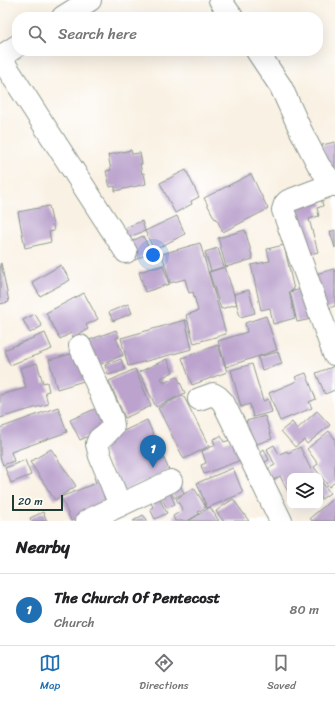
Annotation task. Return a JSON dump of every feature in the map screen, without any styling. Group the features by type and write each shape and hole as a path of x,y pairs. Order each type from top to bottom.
{"street":[{"path":"71,12 90,0"},
{"path":"220,0 228,12"},
{"path":"12,49 0,57 126,252"},
{"path":"259,56 281,87 319,166 334,184 288,200 283,210 334,354"},
{"path":"80,346 112,419 113,426 99,439 97,444 100,456 120,505"},
{"path":"199,399 213,394 222,402 281,521"},
{"path":"87,521 171,481"}],"building":[{"path":"335,142 335,170 329,172 322,145"},
{"path":"131,150 132,154 140,153 142,164 140,164 142,174 144,173 146,184 115,191 115,186 110,187 106,171 111,170 108,155"},
{"path":"186,170 199,197 191,201 192,204 175,213 160,183"},
{"path":"251,174 268,209 223,232 204,198"},
{"path":"321,198 323,206 317,208 319,216 309,219 318,252 303,256 289,207"},
{"path":"49,206 54,231 49,232 51,242 25,248 18,212"},
{"path":"177,216 185,234 154,250 145,231"},
{"path":"142,221 145,231 126,238 122,229"},
{"path":"245,230 253,259 226,267 218,238"},
{"path":"335,230 335,248 330,232"},
{"path":"143,236 151,252 135,260 128,243"},
{"path":"200,243 226,334 194,343 186,315 198,311 193,292 189,293 185,279 170,283 162,254"},
{"path":"284,245 294,290 289,291 295,318 273,324 270,308 261,310 251,265 270,261 267,249"},
{"path":"218,248 224,267 211,271 205,252"},
{"path":"1,263 9,302 0,304 0,264"},
{"path":"61,265 70,280 40,296 32,282"},
{"path":"163,265 169,284 145,292 139,272"},
{"path":"225,267 237,304 221,309 209,272"},
{"path":"334,269 335,306 323,310 312,275"},
{"path":"305,288 316,318 297,322 290,292"},
{"path":"249,290 255,313 240,317 234,294"},
{"path":"84,293 98,319 86,325 88,329 73,337 71,333 60,339 46,313"},
{"path":"128,304 132,313 113,321 109,312"},
{"path":"35,314 42,326 30,333 23,320"},
{"path":"266,316 277,350 226,367 218,341 247,332 245,323"},
{"path":"185,320 192,349 128,366 121,338"},
{"path":"116,330 119,337 116,338 123,355 94,367 84,342"},
{"path":"45,333 52,349 10,365 4,350"},
{"path":"218,345 227,372 192,385 182,358"},
{"path":"78,352 87,380 57,389 49,360"},
{"path":"278,352 282,364 262,370 258,357"},
{"path":"121,359 125,370 108,375 105,365"},
{"path":"167,359 173,372 161,378 164,383 177,376 185,393 156,407 139,372"},
{"path":"37,363 43,383 47,382 49,391 45,392 48,404 0,418 0,395 26,388 20,368"},
{"path":"252,364 263,401 268,399 272,412 253,417 250,404 241,407 231,370"},
{"path":"335,366 335,390 325,394 316,373"},
{"path":"135,369 151,406 125,418 109,381"},
{"path":"306,373 316,399 309,402 312,408 280,421 269,393 297,381 295,377"},
{"path":"183,395 209,446 184,459 158,408"},
{"path":"58,407 67,432 11,452 14,461 3,465 0,457 0,428"},
{"path":"97,408 106,428 80,440 70,420"},
{"path":"317,411 330,425 307,444 304,440 295,447 281,431 292,422 297,429"},
{"path":"265,416 272,439 247,447 241,426 247,424 246,421"},
{"path":"147,420 169,470 123,492 100,442"},
{"path":"329,431 335,439 335,482 329,487 323,479 323,473 318,473 314,467 318,464 307,449"},
{"path":"221,436 224,442 233,439 241,460 204,474 201,465 206,463 202,451 215,445 213,439"},
{"path":"274,445 279,454 287,451 288,453 300,447 313,473 287,473 287,490 280,476 272,481 267,469 275,465 267,449"},
{"path":"51,449 76,486 55,500 30,462"},
{"path":"264,449 269,460 256,466 251,455"},
{"path":"25,460 31,475 11,483 5,468"},
{"path":"233,468 243,493 207,508 197,483"},
{"path":"104,473 111,492 103,495 108,506 71,521 61,497 96,483 94,477"},
{"path":"179,483 184,493 174,498 169,488"},
{"path":"323,484 330,493 323,498"},
{"path":"194,488 206,507 198,512 199,514 187,521 175,521 173,516 183,510 176,499"},
{"path":"168,489 175,504 167,508 159,494"},
{"path":"335,497 335,520 312,521 310,518 321,509 323,509 323,507"},
{"path":"159,498 167,513 155,519 150,509 153,507 151,503"},
{"path":"233,499 249,521 223,521 216,511"},
{"path":"210,507 219,521 189,521"},
{"path":"43,512 47,521 31,521 30,518"},
{"path":"143,515 148,521 133,521"}],"place":[{"name":"The Church Of Pentecost","path":"153,468"}]}
